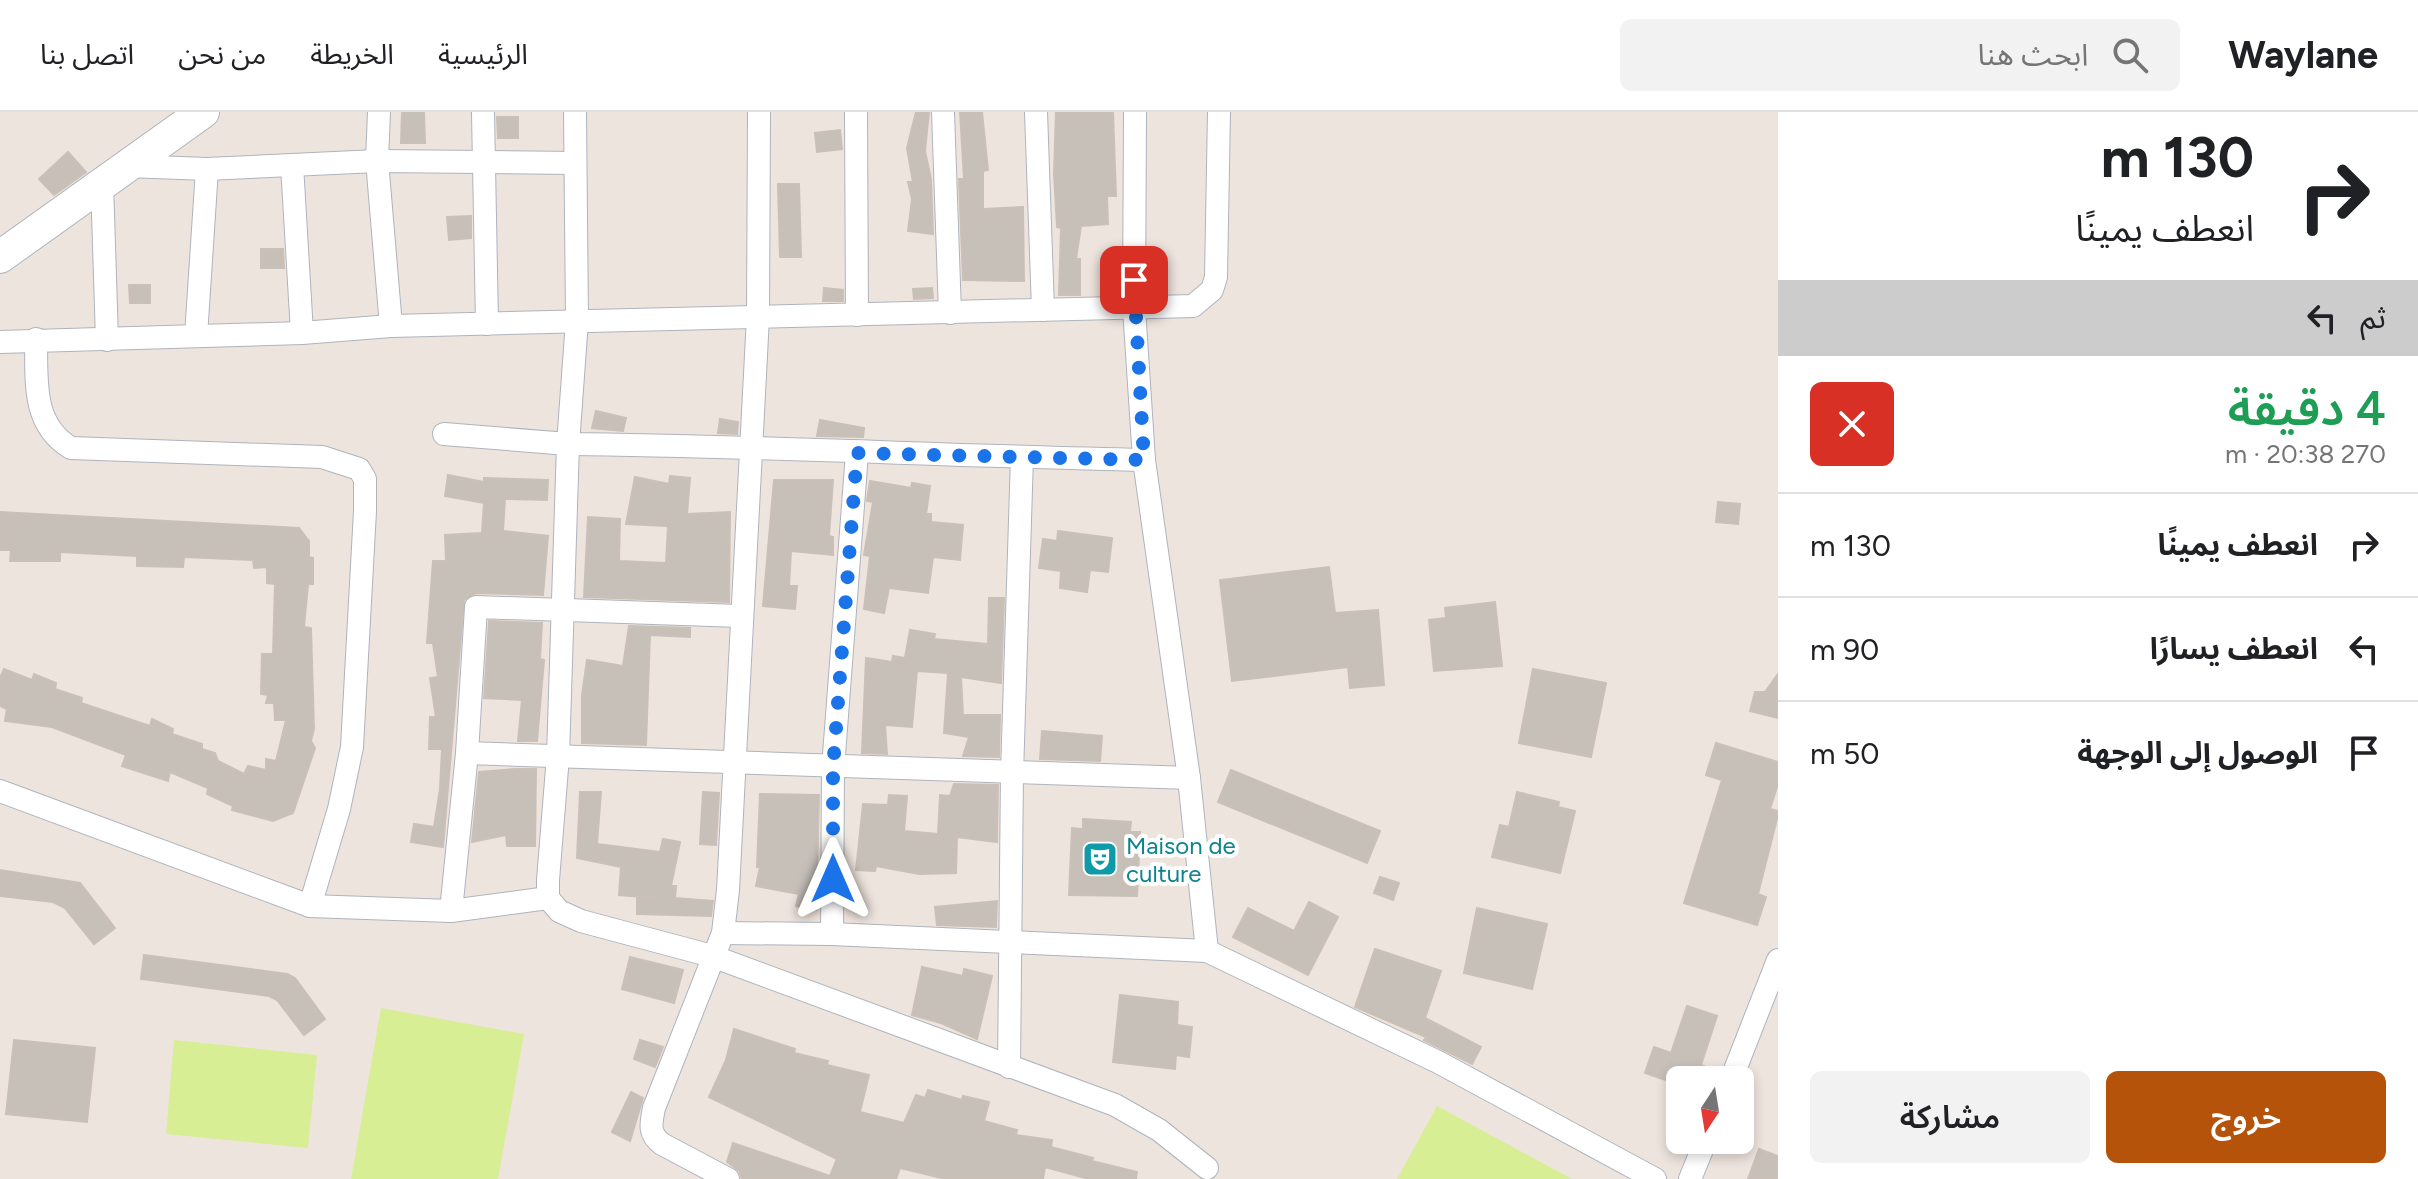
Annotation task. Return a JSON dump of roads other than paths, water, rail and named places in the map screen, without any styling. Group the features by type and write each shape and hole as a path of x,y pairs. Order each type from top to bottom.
{"main road":[{"path":"0,257 203,112"}],"street":[{"path":"379,112 377,161 391,326"},
{"path":"483,112 487,324"},
{"path":"575,112 577,321 568,444 558,756 548,898 559,911 581,921 712,956 1138,1115 1207,1168"},
{"path":"728,1179 654,1139 651,1130 654,1108 723,933 758,317 759,112"},
{"path":"856,112 857,315"},
{"path":"943,112 950,313"},
{"path":"1036,112 1043,310"},
{"path":"1135,112 1134,308 1144,460 1189,778 1207,951"},
{"path":"0,342 302,333 391,326 1193,306 1212,290 1216,277 1219,112"},
{"path":"107,340 114,174 377,161 575,163"},
{"path":"292,165 302,333"},
{"path":"196,336 207,169"},
{"path":"36,339 37,397 43,420 56,439 71,448 322,457 359,469 365,479 352,747 339,809 310,906"},
{"path":"444,434 568,444 749,446 857,453 1144,460"},
{"path":"832,934 833,768 857,453"},
{"path":"1009,1067 1013,943 1012,774 1022,457"},
{"path":"451,911 467,753 476,607 740,616"},
{"path":"467,753 1189,778"},
{"path":"0,791 310,906 451,911 548,898"},
{"path":"723,933 832,934 1207,951 1438,1062 1655,1179"},
{"path":"1739,1066 1771,1007 1778,960"},
{"path":"1690,1179 1700,1154"}],"place":[{"name":"Maison de culture","path":"1100,859"}]}
